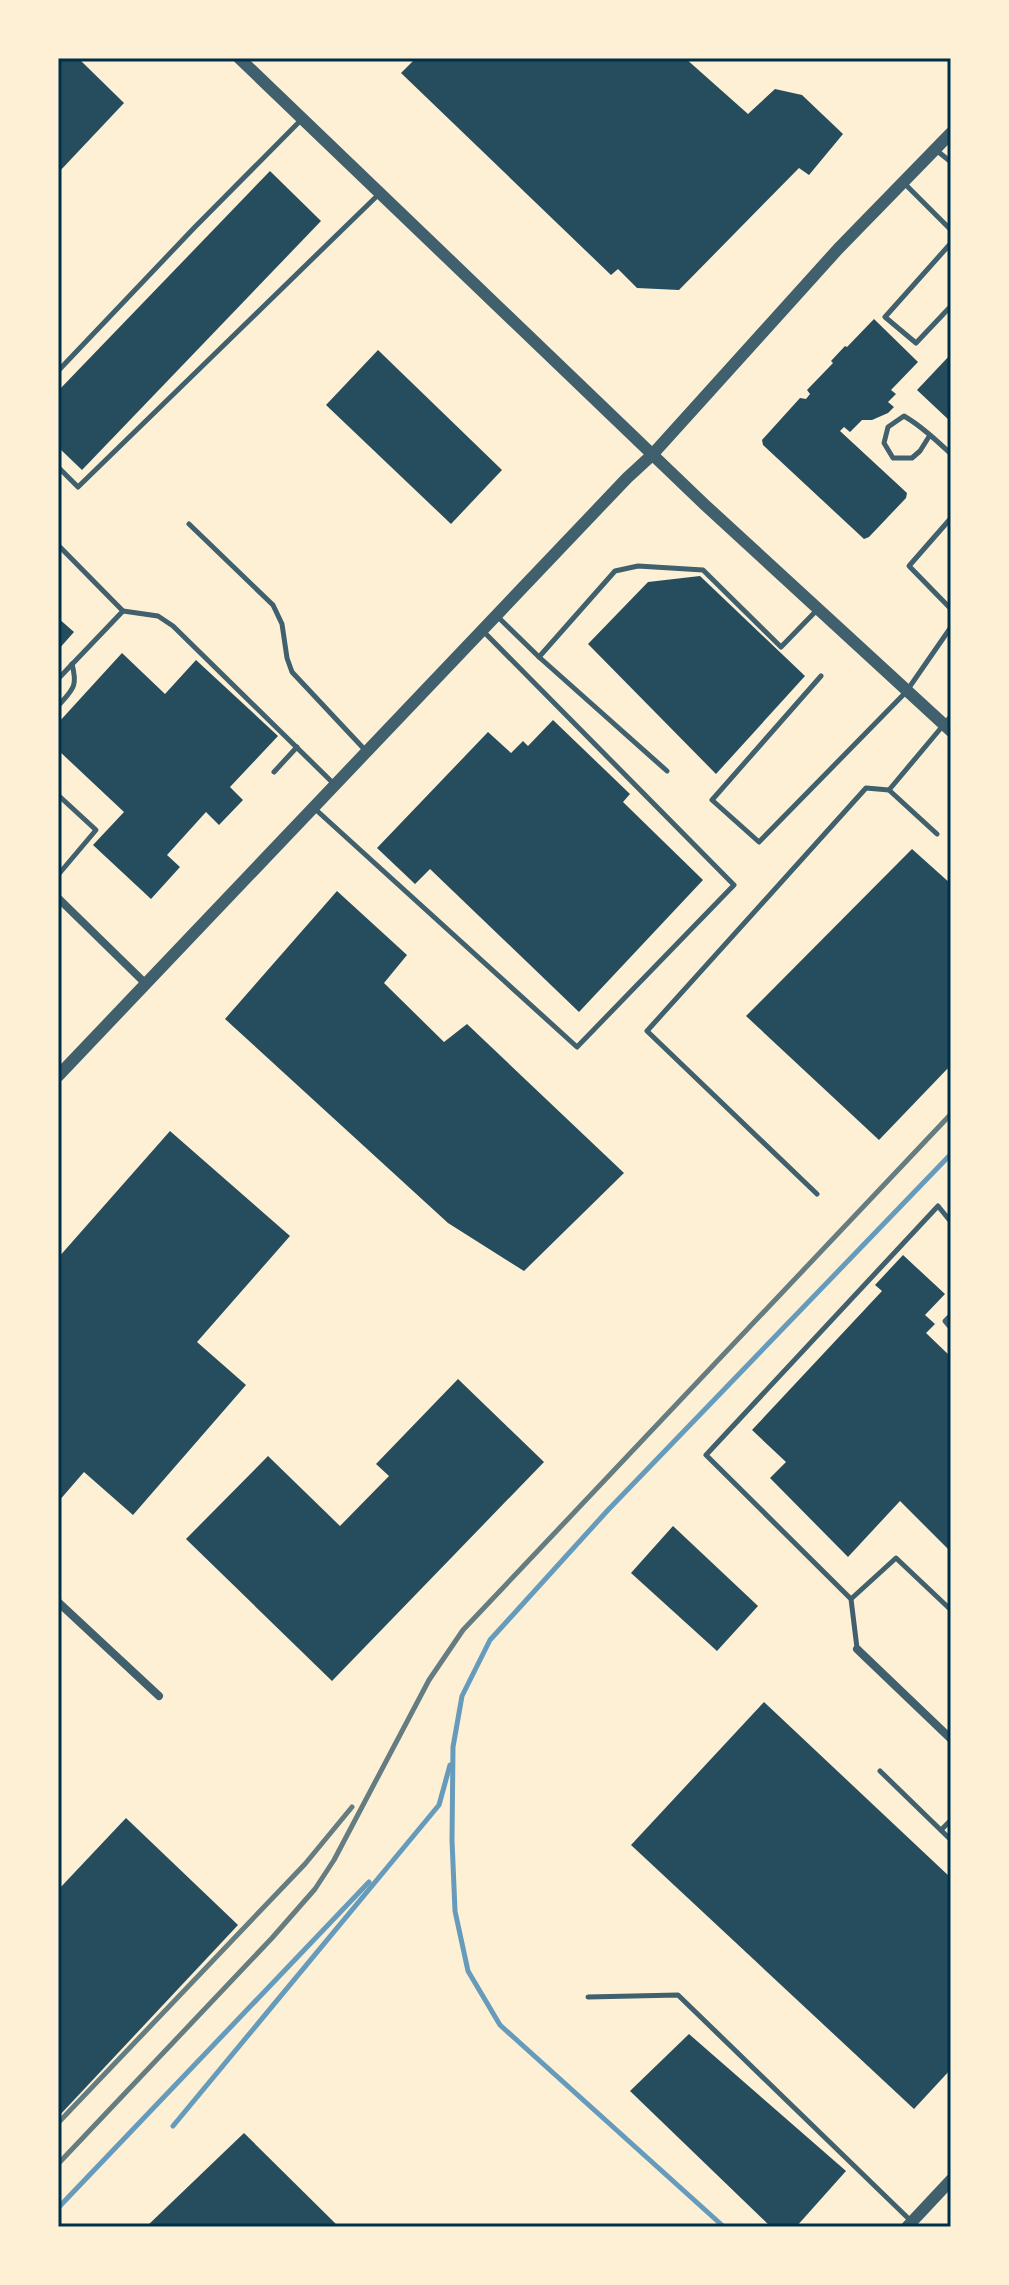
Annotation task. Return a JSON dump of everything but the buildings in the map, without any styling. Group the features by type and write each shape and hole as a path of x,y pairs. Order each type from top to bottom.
{"street":[{"path":"239,58 652,455 906,692 949,724"},
{"path":"58,1076 652,455 828,260 951,133"},
{"path":"58,898 146,984"},
{"path":"58,1602 159,1696"},
{"path":"857,1649 951,1739"},
{"path":"909,2224 951,2180"}],"lane":[{"path":"58,371 302,119"},
{"path":"935,150 951,162"},
{"path":"904,183 951,230"},
{"path":"58,467 78,487 380,194"},
{"path":"951,243 885,317 916,343 951,306"},
{"path":"930,435 912,458 893,458 884,443 888,427 904,416 930,435 951,454"},
{"path":"951,518 909,566 951,609"},
{"path":"189,524 273,605 282,624 292,672 367,752"},
{"path":"58,545 123,611 158,616 173,626 335,785"},
{"path":"539,657 615,571 638,566 703,570 781,647 818,610"},
{"path":"58,679 123,611"},
{"path":"496,615 667,771"},
{"path":"821,676 712,800 759,842 906,692 951,627"},
{"path":"313,807 577,1047 734,885 482,631"},
{"path":"58,706 73,690 76,681 72,664"},
{"path":"889,790 949,724"},
{"path":"274,772 297,747"},
{"path":"817,1194 647,1031 866,788 889,790 937,834"},
{"path":"58,795 96,830 58,875"},
{"path":"857,1649 851,1599 706,1455 938,1206 951,1222"},
{"path":"951,1315 945,1321 951,1328"},
{"path":"851,1599 896,1558 951,1610"},
{"path":"880,1771 951,1840"},
{"path":"941,1830 951,1820"},
{"path":"588,1997 678,1995 909,2224"}],"waterway":[{"path":"724,2227 500,2025 468,1971 455,1911 452,1840 453,1747 462,1696 490,1640 608,1510 951,1154"},
{"path":"173,2126 439,1805 450,1765"},
{"path":"58,2208 369,1882"}],"railway":[{"path":"58,2164 315,1889 334,1860 429,1680 463,1630 951,1114"},
{"path":"58,2123 305,1864 352,1807"}]}
